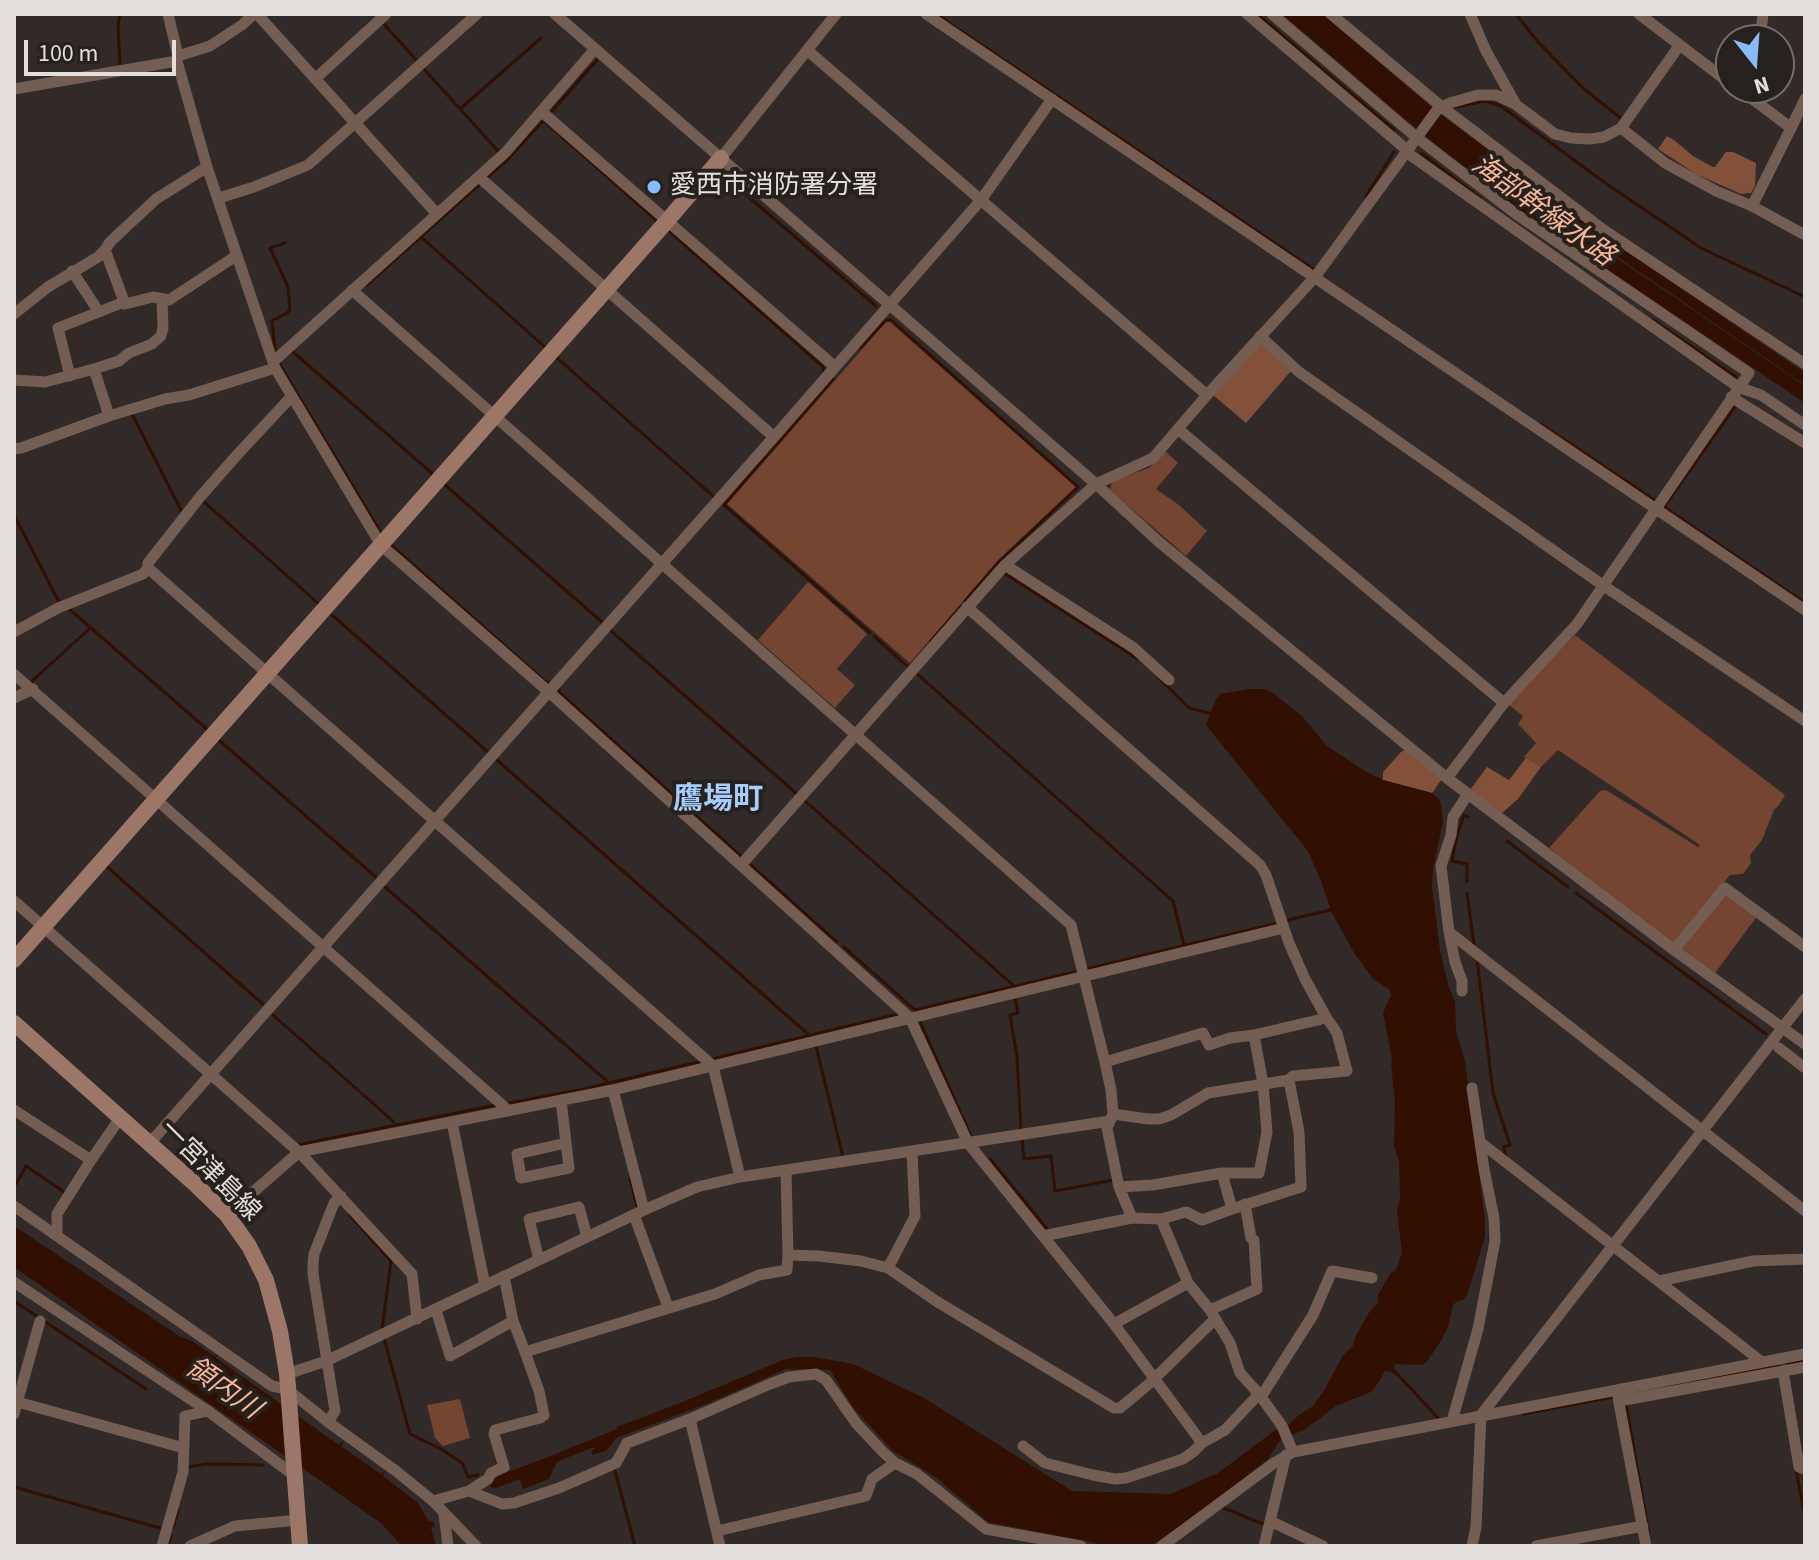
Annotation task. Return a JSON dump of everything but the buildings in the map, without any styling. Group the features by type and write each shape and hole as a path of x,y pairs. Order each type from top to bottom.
{"street":[{"path":"168,14 207,167 274,364 381,545 910,1018 968,1143 1114,1324 1202,1443"},
{"path":"14,89 177,58 210,46 255,14 437,214"},
{"path":"315,79 386,14"},
{"path":"219,198 308,165 477,14"},
{"path":"555,14 1159,542 1447,778 1674,950 1805,1044"},
{"path":"14,960 667,221 836,14"},
{"path":"926,14 1805,610"},
{"path":"1247,14 1406,151 1805,443"},
{"path":"1272,14 1516,214 1749,373 1577,624 1504,703 1447,778"},
{"path":"1331,14 1440,109 1601,228 1805,364"},
{"path":"1470,14 1515,104"},
{"path":"1639,14 1715,72"},
{"path":"741,865 1005,565 1096,484 1153,458 1315,277 1440,109 1478,95 1496,95 1515,104 1555,134 1571,138 1604,137 1621,128 1679,46"},
{"path":"14,449 109,416 189,395 274,364 506,152 595,49"},
{"path":"807,50 1207,395"},
{"path":"149,1144 981,200 1052,99"},
{"path":"1752,206 1805,99"},
{"path":"1759,104 1791,128"},
{"path":"542,112 834,366"},
{"path":"1621,128 1665,163 1805,235"},
{"path":"14,314 72,271 98,257 156,199 207,167"},
{"path":"479,177 774,437"},
{"path":"105,250 124,302"},
{"path":"70,376 58,328 124,302 153,297 169,300 236,256"},
{"path":"72,271 99,312"},
{"path":"352,290 1071,925 1111,1090 1111,1118 1107,1128 1119,1187 1132,1218"},
{"path":"14,380 45,382 70,376 119,361 129,353 152,344 161,336 163,328 162,299"},
{"path":"1260,336 1299,372 1604,586 1805,721"},
{"path":"94,369 109,416"},
{"path":"1735,392 1761,395 1805,425"},
{"path":"14,632 58,608 143,574 148,563 200,497 292,396"},
{"path":"1178,429 1504,703"},
{"path":"1005,565 1134,648 1169,680"},
{"path":"148,568 713,1066 740,1177"},
{"path":"287,1388 326,1361 697,1187 740,1177 1111,1118 1159,1119 1208,1093 1289,1080 1293,1076 1347,1071 1337,1033 1305,979 1260,865 967,607"},
{"path":"14,674 509,1111"},
{"path":"14,698 33,689"},
{"path":"1462,991 1449,932 1441,866 1453,817 1468,794"},
{"path":"1674,950 1725,888 1805,947"},
{"path":"14,901 299,1152 412,1274 417,1319"},
{"path":"227,1215 299,1152 613,1090 1284,928"},
{"path":"1449,932 1805,1211"},
{"path":"1472,1546 1476,1527 1481,1415 1805,999"},
{"path":"1105,1062 1203,1033 1209,1045 1326,1017"},
{"name":"一宮津島線","path":"14,1023 195,1184 227,1215 249,1246 266,1280 279,1321 300,1546"},
{"path":"1119,1187 1153,1185 1222,1173 1259,1173 1267,1132 1263,1084 1254,1035"},
{"path":"1779,1048 1805,1068"},
{"path":"1043,1236 1132,1218 1161,1219 1186,1212 1202,1220 1301,1187 1299,1132 1289,1080"},
{"path":"1452,1421 1478,1329 1495,1241 1494,1218 1472,1088"},
{"path":"613,1090 639,1212 668,1307"},
{"path":"561,1100 569,1168 521,1178 517,1154 566,1143"},
{"path":"14,1110 91,1160"},
{"path":"57,1236 57,1214 120,1118"},
{"path":"452,1122 485,1286"},
{"path":"1480,1142 1762,1362"},
{"path":"888,1268 915,1216 912,1152"},
{"path":"525,1352 715,1294 759,1275 787,1270 786,1171"},
{"path":"1222,1173 1232,1209"},
{"path":"328,1422 335,1411 313,1263 334,1203 341,1196"},
{"path":"788,1255 861,1261 888,1268 936,1301 1114,1408 1120,1408 1155,1377 1212,1314 1257,1289 1254,1240 1251,1238 1245,1204"},
{"path":"14,1206 272,1386 287,1388 433,1501 476,1546"},
{"path":"539,1260 529,1219 579,1207 587,1237"},
{"path":"1161,1219 1188,1283 1230,1343 1240,1373 1282,1426 1289,1449 1264,1546"},
{"path":"1659,1281 1753,1261 1805,1259"},
{"path":"1023,1446 1045,1463 1115,1479 1139,1475 1183,1459 1225,1430 1260,1395 1313,1315 1332,1271 1372,1278"},
{"path":"433,1501 469,1491 488,1479 491,1473 504,1467 495,1430 544,1415 539,1391 513,1321 504,1276"},
{"path":"14,1282 295,1472"},
{"path":"1114,1324 1188,1283"},
{"path":"436,1310 450,1356 513,1321"},
{"path":"40,1321 15,1406 184,1448"},
{"path":"1618,1395 1805,1354"},
{"path":"1162,1546 1289,1449 1481,1415 1805,1367"},
{"path":"1783,1371 1799,1467 1805,1469"},
{"path":"469,1491 502,1504 559,1488 616,1463 627,1443 789,1377 816,1374 826,1380 856,1423 895,1463 917,1474 986,1529 1081,1546"},
{"path":"1618,1395 1646,1546"},
{"path":"162,1546 183,1472 185,1416 208,1411"},
{"path":"690,1419 720,1546"},
{"path":"717,1531 866,1496 872,1479 895,1463"},
{"path":"444,1514 448,1546"},
{"path":"190,1546 235,1526 299,1520"},
{"path":"1270,1521 1323,1546"},
{"path":"1536,1546 1643,1526"},
{"path":"1003,1546 1005,1532"}],"shaded area":[{"path":"1667,136 1713,167 1726,152 1733,152 1756,163 1755,186 1751,193 1741,194 1696,174 1658,149"},
{"path":"886,322 890,322 1076,487 998,560 910,663 727,504"},
{"path":"1263,344 1291,371 1246,423 1213,395 1257,346"},
{"path":"1165,451 1178,463 1156,489 1207,531 1186,556 1110,490 1112,481 1149,468"},
{"path":"808,582 867,634 837,669 855,685 835,708 758,640"},
{"path":"1575,635 1785,795 1774,810 1762,840 1750,855 1751,863 1743,874 1730,875 1677,942 1671,943 1549,848 1600,791 1606,790 1698,847 1700,845 1558,750 1541,767 1524,757 1536,743 1518,724 1523,716 1508,704"},
{"path":"1406,750 1442,779 1432,793 1383,780 1383,772"},
{"path":"1526,758 1541,767 1518,799 1502,813 1470,790 1487,767 1509,780"},
{"path":"1729,893 1758,915 1715,973 1682,949 1723,894"},
{"path":"460,1399 470,1438 443,1446 435,1438 427,1405"}],"water":[{"name":"海部幹線水路","path":"1282,14 1322,14 1435,110 1598,232 1805,373 1805,385 1591,239 1497,170 1590,240 1805,386 1805,403 1520,210 1419,131"},
{"path":"1265,689 1273,693 1302,716 1327,746 1365,771 1383,780 1432,793 1441,804 1443,822 1432,887 1440,950 1455,1002 1456,1031 1465,1061 1485,1236 1468,1293 1453,1305 1448,1327 1426,1363 1395,1364 1394,1368 1405,1381 1385,1371 1373,1391 1336,1406 1304,1430 1281,1439 1268,1459 1151,1546 1110,1546 988,1522 937,1478 892,1450 852,1406 830,1370 786,1369 616,1438 606,1451 593,1455 591,1451 594,1447 561,1460 556,1463 549,1479 523,1489 520,1479 491,1487 490,1483 499,1475 797,1357 853,1364 924,1398 1072,1491 1171,1494 1218,1473 1313,1406 1343,1355 1353,1346 1370,1311 1378,1303 1378,1295 1390,1274 1396,1270 1402,1252 1397,1213 1400,1198 1399,1162 1394,1145 1392,1059 1383,1013 1391,995 1389,989 1373,979 1353,951 1332,913 1308,851 1206,725 1220,694"},
{"name":"領内川","path":"14,1226 179,1336 214,1356 218,1354 216,1358 339,1445 343,1441 342,1447 381,1474 385,1470 383,1476 418,1503 429,1522 433,1521 435,1526 431,1528 436,1546 402,1546 381,1523 14,1267"}],"waterway":[{"path":"120,14 120,66"},
{"path":"936,14 1313,269"},
{"path":"1257,14 1394,130"},
{"path":"1516,14 1538,42 1584,89 1622,119"},
{"path":"383,23 418,62"},
{"path":"460,109 541,38"},
{"path":"552,111 597,60"},
{"path":"423,68 498,151"},
{"path":"1455,107 1486,101 1501,106 1601,180 1701,248 1805,297"},
{"path":"487,178 543,121"},
{"path":"544,121 656,222"},
{"path":"1366,196 1394,152"},
{"name":"海部幹線水路","path":"1421,153 1480,198"},
{"path":"723,175 876,306"},
{"path":"367,285 480,184"},
{"path":"670,232 823,367 823,371"},
{"path":"421,237 546,348"},
{"path":"275,351 272,321 290,310 288,287 270,248 285,243"},
{"path":"860,348 886,320 891,320 1078,487 999,562 965,601"},
{"path":"1653,320 1736,377"},
{"path":"292,351 434,475"},
{"path":"557,358 713,496"},
{"path":"280,361 381,533"},
{"path":"833,379 724,505 870,633"},
{"path":"1735,407 1664,507 1805,603"},
{"path":"132,414 181,510"},
{"path":"1541,424 1657,502"},
{"path":"445,485 602,622"},
{"path":"203,501 320,605"},
{"path":"14,515 59,602"},
{"path":"391,545 546,682 550,682"},
{"path":"1004,573 1138,659"},
{"path":"67,607 209,731"},
{"path":"931,641 961,607"},
{"path":"332,615 488,752"},
{"path":"30,683 89,629"},
{"path":"610,630 797,794"},
{"path":"874,636 908,667 910,665"},
{"path":"915,672 1173,901 1184,945"},
{"path":"1158,677 1189,708 1213,714"},
{"path":"559,689 741,856"},
{"path":"220,741 377,878"},
{"path":"497,760 809,1035"},
{"path":"804,800 1014,986"},
{"path":"1467,881 1467,864 1452,861 1464,815 1468,817"},
{"path":"1507,841 1568,887"},
{"path":"751,865 837,942"},
{"path":"106,866 265,1006"},
{"path":"385,887 609,1083"},
{"path":"1467,893 1474,946"},
{"path":"1576,893 1766,1034"},
{"path":"1288,920 1334,909"},
{"path":"1087,969 1278,923"},
{"path":"844,947 915,1010 1075,972"},
{"path":"1477,959 1493,1093 1510,1145 1504,1147 1506,1158"},
{"path":"1015,998 1018,1013 1010,1015 1017,1057 1021,1131"},
{"path":"712,1059 898,1014"},
{"path":"273,1015 394,1122"},
{"path":"920,1022 972,1138"},
{"path":"816,1046 843,1157"},
{"path":"509,1103 703,1061"},
{"path":"298,1145 496,1105"},
{"path":"1022,1139 1024,1159 1051,1156 1055,1191 1114,1180"},
{"path":"990,1159 1048,1230"},
{"path":"14,1183 26,1166 67,1194"},
{"path":"630,1179 637,1206"},
{"path":"349,1214 391,1261 382,1330"},
{"path":"14,1301 146,1389"},
{"path":"384,1338 410,1434 463,1464 468,1477 478,1475"},
{"path":"1787,1364 1805,1361"},
{"path":"1668,1386 1779,1366"},
{"path":"1402,1379 1438,1418"},
{"path":"1523,1414 1613,1397"},
{"path":"1626,1404 1649,1534"},
{"path":"188,1468 208,1464 263,1465"},
{"path":"1796,1469 1805,1517"},
{"path":"615,1471 635,1546"},
{"path":"14,1487 160,1528"},
{"path":"1224,1508 1263,1524"},
{"path":"173,1528 178,1510"},
{"path":"168,1546 171,1536"}],"place":[{"name":"愛西市消防署分署","path":"654,187"}],"district":[{"name":"鷹場町","path":"718,801"}]}
